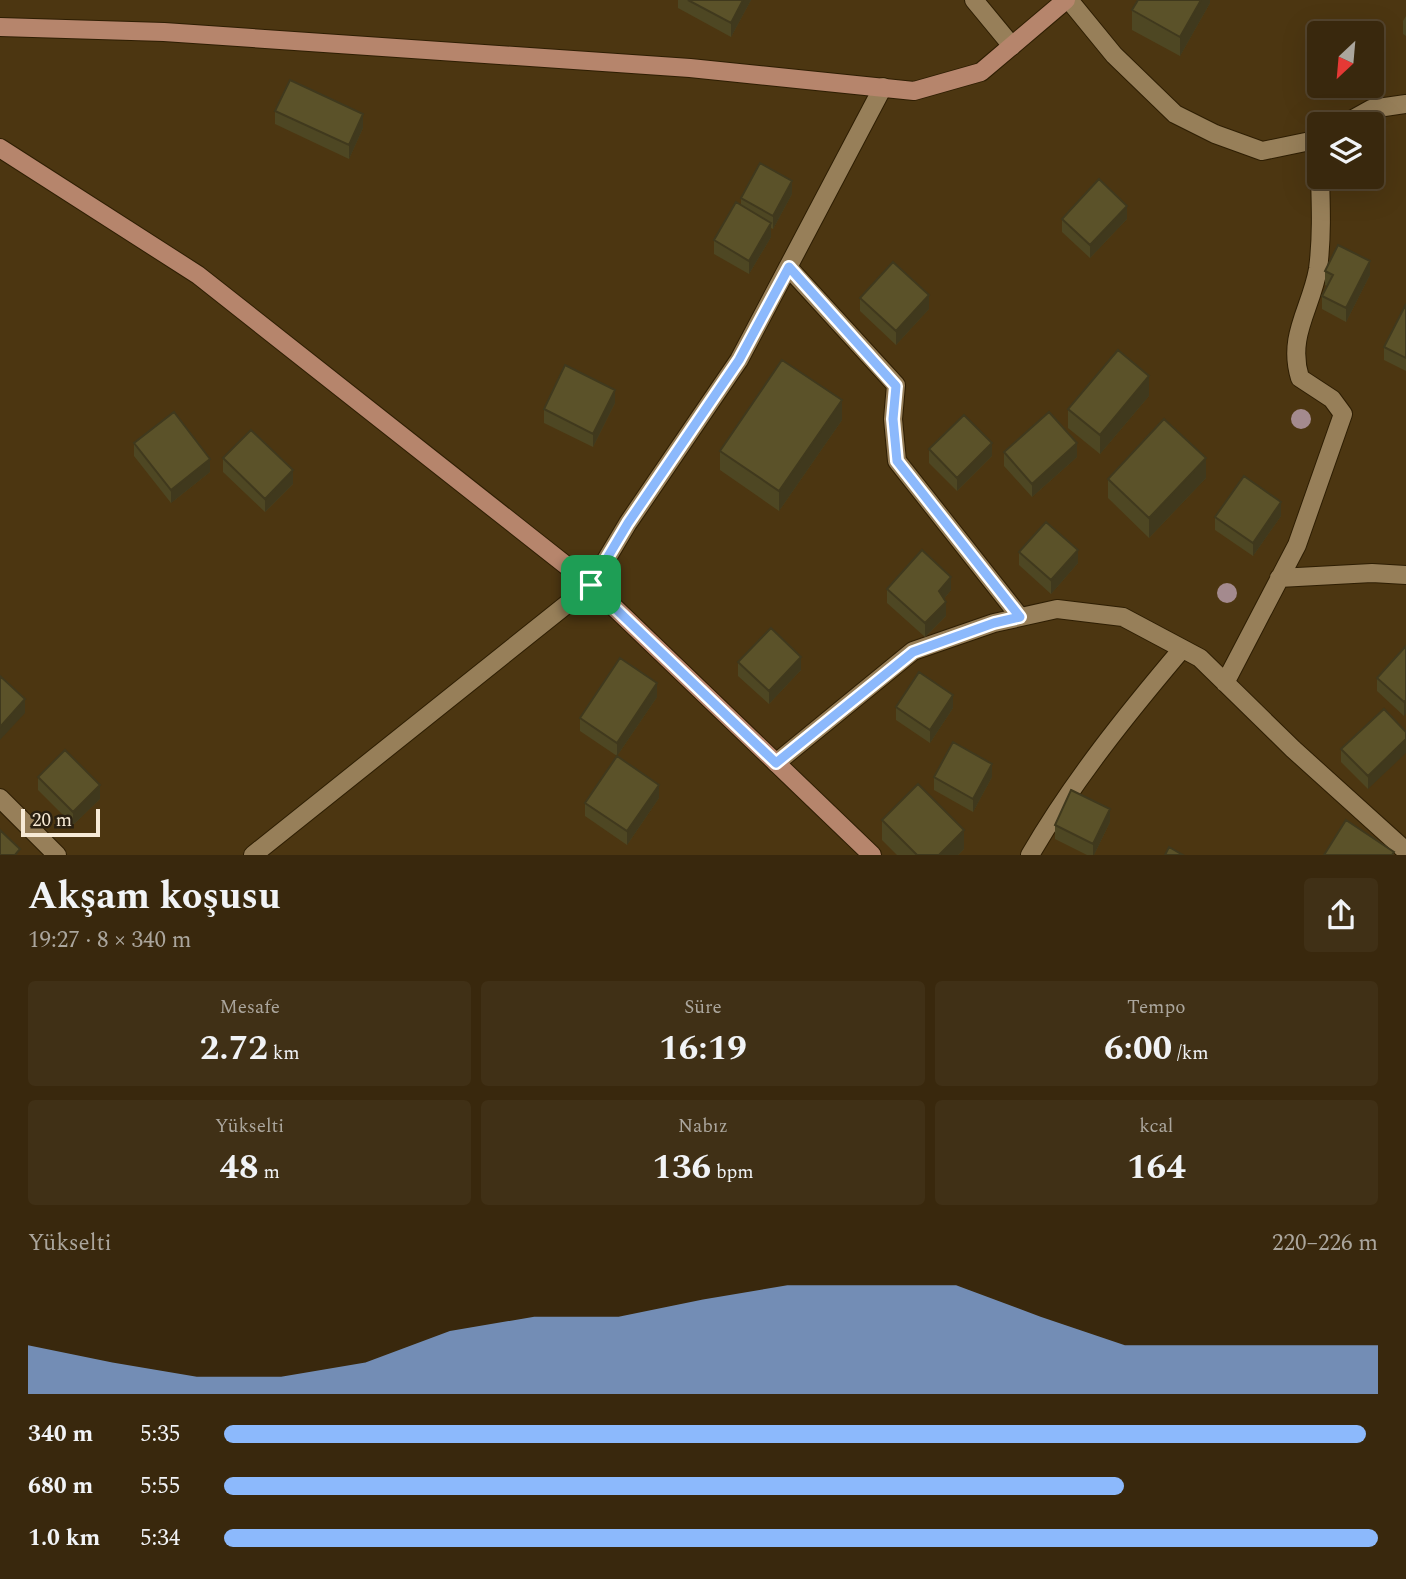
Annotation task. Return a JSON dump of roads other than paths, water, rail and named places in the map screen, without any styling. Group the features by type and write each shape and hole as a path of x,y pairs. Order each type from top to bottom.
{"street":[{"path":"974,0 1012,46"},
{"path":"0,27 164,32 690,68 914,91 981,72 1067,0 1114,55 1175,114 1215,134 1262,151 1307,142"},
{"path":"253,855 591,585 628,523 739,360 883,87"},
{"path":"1366,112 1406,104"},
{"path":"0,148 198,275 591,585 869,854"},
{"path":"1225,683 1297,545 1343,414 1332,399 1300,378 1294,361 1297,335 1317,272 1321,236 1320,189"},
{"path":"789,267 896,386 893,419 897,461 1020,617"},
{"path":"1279,578 1372,573 1406,575"},
{"path":"776,763 913,652 994,623 1057,608 1123,617 1200,659 1293,749 1406,851"},
{"path":"1030,855 1053,816 1135,704 1182,649"},
{"path":"0,798 57,855"}]}
